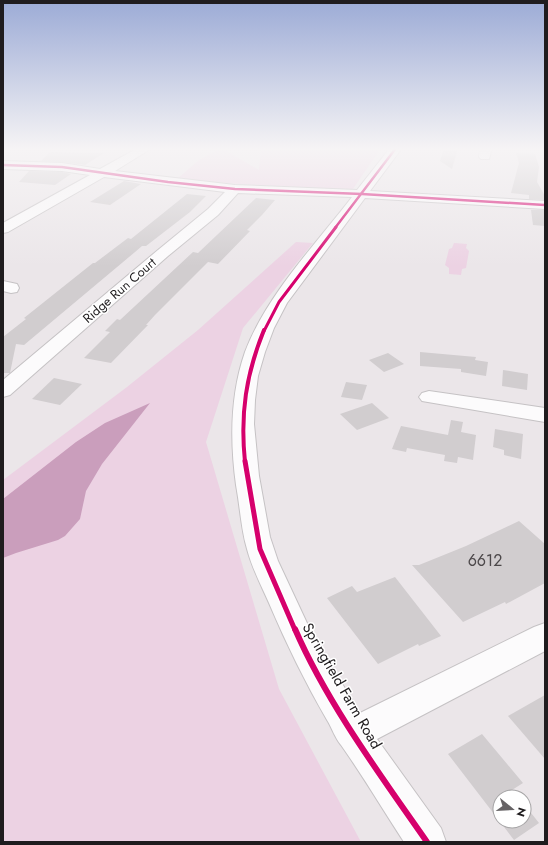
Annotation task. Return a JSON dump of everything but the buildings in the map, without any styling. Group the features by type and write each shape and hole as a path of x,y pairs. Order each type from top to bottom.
{"street":[{"path":"3,229 75,187"},
{"path":"222,187 545,205"},
{"name":"Springfield Farm Road","path":"367,187 279,302 264,326 255,348 243,400 242,430 245,465 261,554 305,651 353,734 427,842"},
{"name":"Ridge Run Court","path":"3,391 163,253 213,212 235,189"},
{"path":"429,397 545,415"},
{"path":"353,734 545,636"}],"shaded area":[{"path":"297,187 354,187 353,189"},
{"path":"296,242 313,243 243,328 206,442 279,689 361,842 3,842 3,480 127,387 198,330"},
{"path":"454,243 467,244 466,248 469,251 466,268 462,269 461,275 449,274 449,268 445,265 449,249 452,248"},
{"path":"150,403 102,464 86,491 80,519 65,536 58,540 3,558 3,499 76,442 105,423"}],"cycle path":[{"path":"220,187 545,205"},
{"path":"366,187 279,302 265,328 255,352 248,376 244,400 244,450 260,549 269,573 299,639 348,725 427,842"}]}
